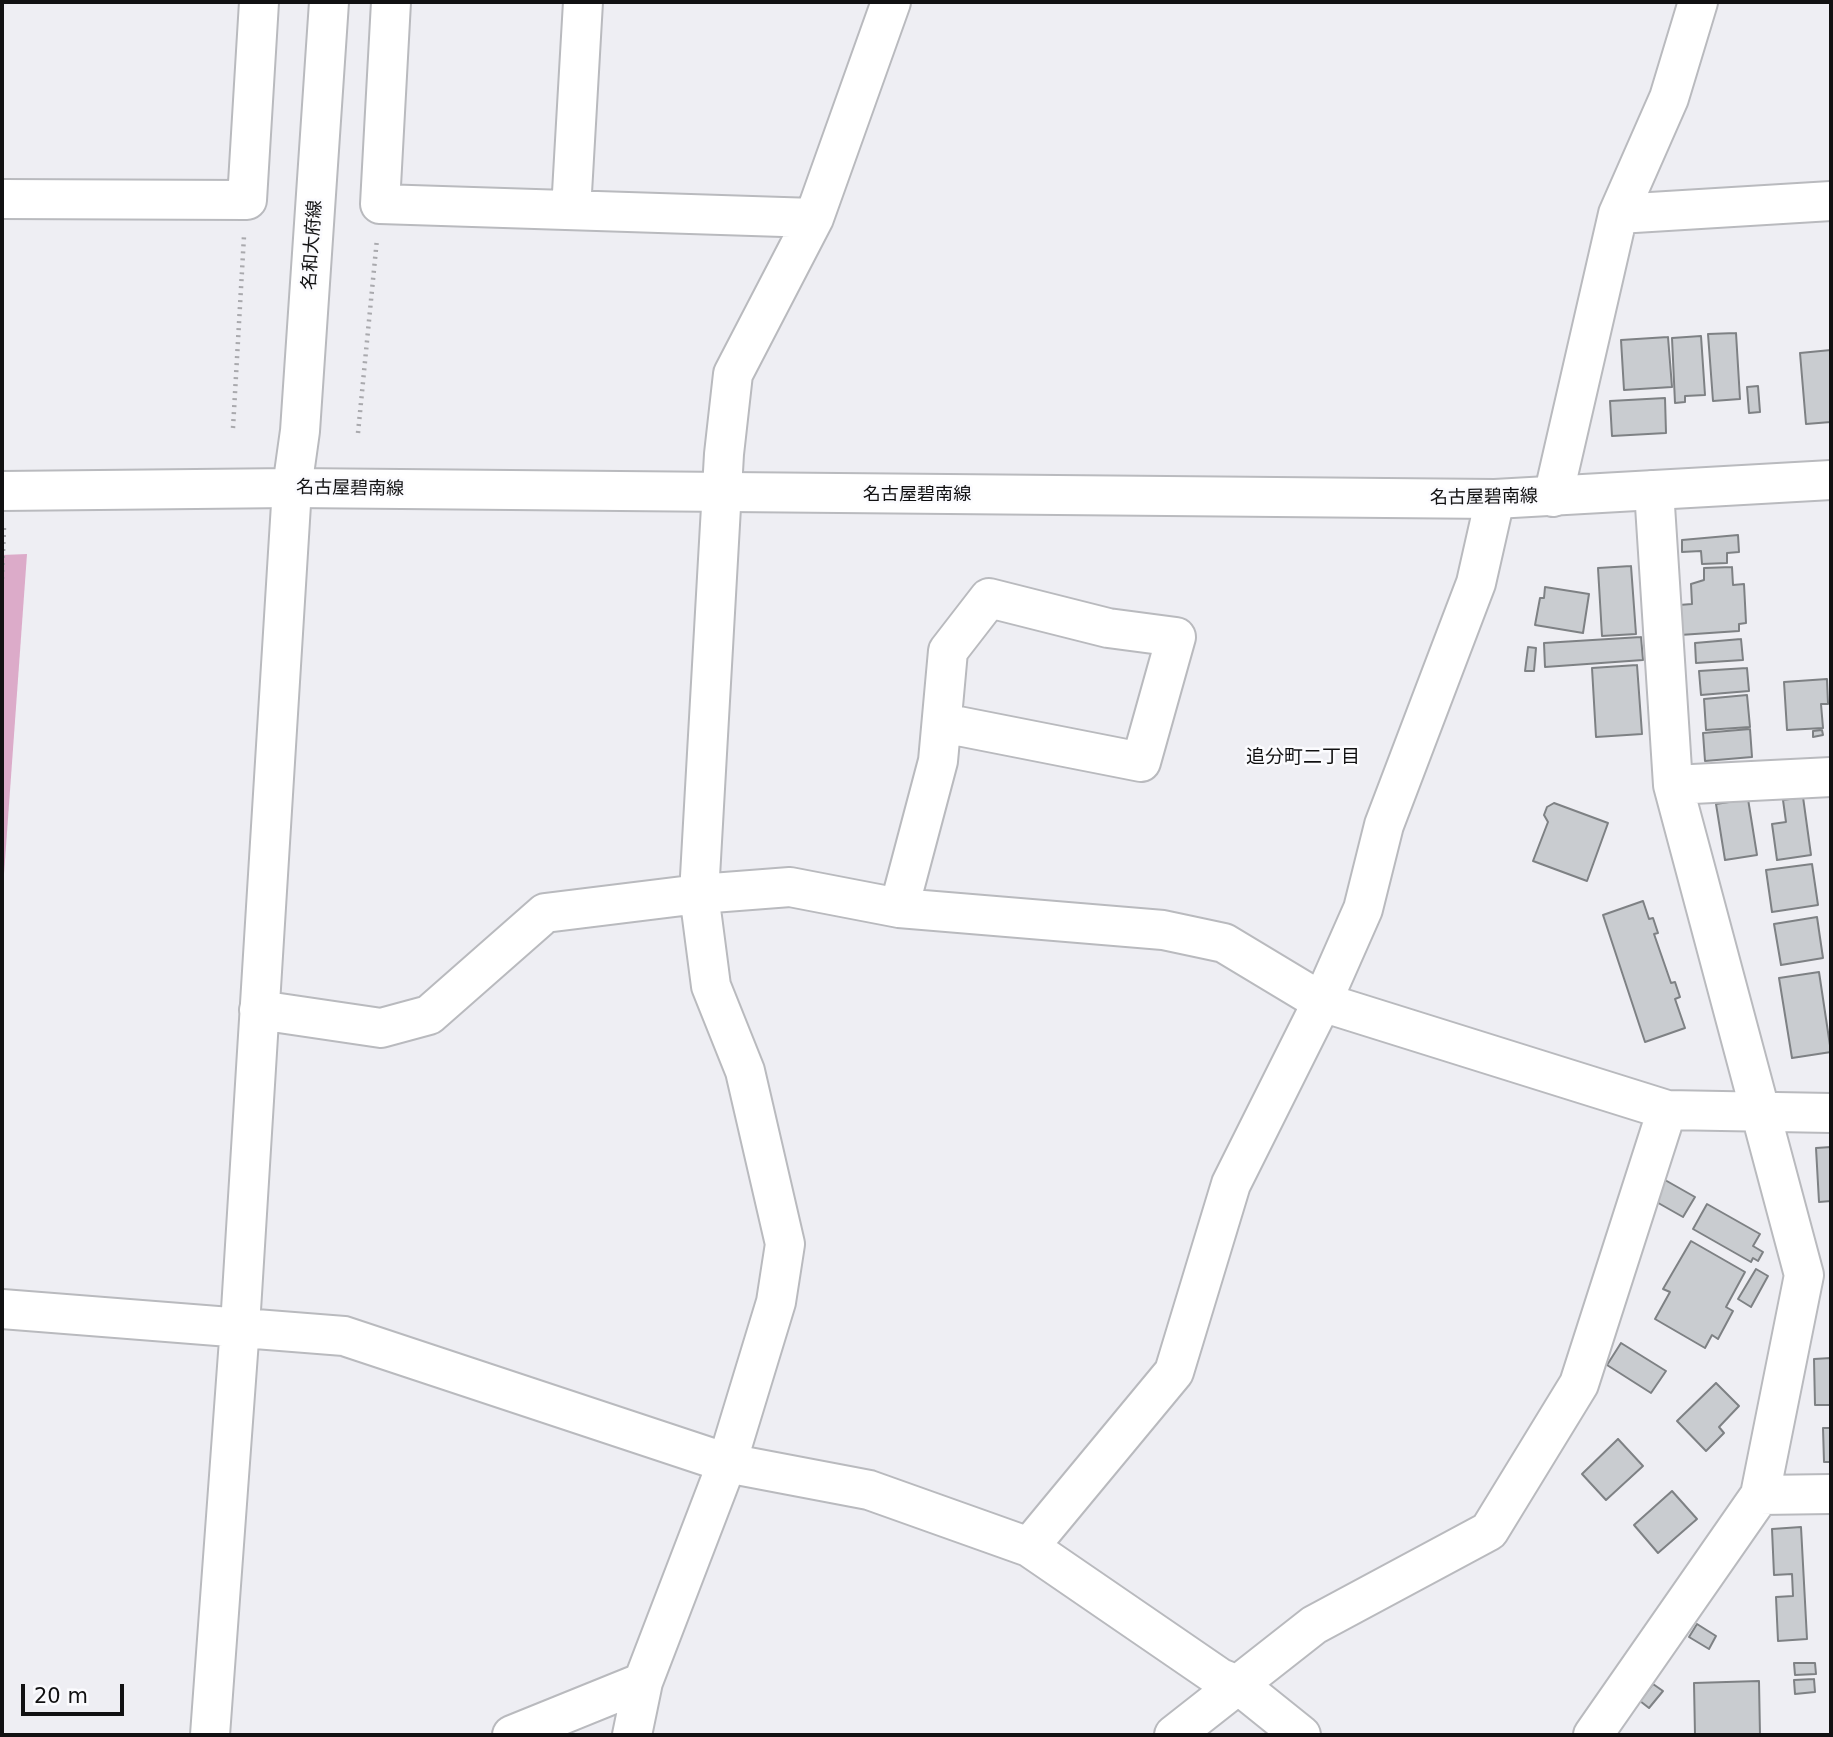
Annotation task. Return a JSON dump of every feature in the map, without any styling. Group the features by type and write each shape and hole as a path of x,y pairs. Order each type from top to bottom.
{"street":[{"path":"2,199 247,200 259,2"},
{"name":"名和大府線","path":"210,1735 240,1326 292,488 300,430 329,2"},
{"path":"391,2 380,204 814,218"},
{"path":"570,211 583,2"},
{"path":"632,1735 643,1682 727,1463 776,1302 785,1244 745,1071 710,986 699,894 721,494 733,374 814,218 891,2"},
{"path":"1553,497 1618,214 1669,98 1698,2"},
{"path":"1618,214 1831,201"},
{"name":"名古屋碧南線","path":"4,491 292,488 1495,499 1831,480"},
{"path":"1593,1735 1759,1495 1804,1275 1673,785 1654,490"},
{"path":"1030,1547 1174,1372 1231,1185 1322,1002 1363,909 1384,825 1476,583 1495,499"},
{"path":"899,908 938,761 948,651 989,598 1108,628 1176,637 1141,762 943,723"},
{"path":"1673,785 1831,777"},
{"path":"259,1010 382,1027 429,1015 545,913 699,894 790,887 899,908 1163,930 1224,943 1322,1002 1667,1110 1763,1114 1831,1113"},
{"path":"1174,1735 1240,1686 1314,1625 1489,1531 1579,1384 1667,1110"},
{"path":"2,1309 344,1336 727,1463 869,1490 1030,1547 1209,1670 1240,1686 1301,1735"},
{"path":"1759,1495 1831,1494"},
{"path":"512,1735 643,1682"}],"path":[{"path":"233,428 247,200"},
{"path":"358,433 380,204"},
{"path":"2,579 4,491"}],"shaded area":[{"path":"27,554 2,902 2,555"}],"building":[{"path":"1736,333 1740,399 1713,401 1708,334"},
{"path":"1701,336 1705,395 1685,396 1685,402 1675,403 1672,338"},
{"path":"1668,337 1672,387 1624,390 1621,340"},
{"path":"1831,350 1831,422 1806,424 1800,353"},
{"path":"1758,386 1760,412 1749,413 1747,387"},
{"path":"1665,398 1666,433 1612,436 1610,401"},
{"path":"1738,535 1739,552 1727,553 1727,563 1702,564 1701,551 1682,552 1682,540"},
{"path":"1631,566 1636,634 1602,636 1598,568"},
{"path":"1732,567 1733,585 1744,584 1746,623 1739,624 1739,631 1680,635 1679,605 1692,604 1691,584 1704,580 1704,568"},
{"path":"1545,587 1589,594 1583,633 1535,625"},
{"path":"1641,637 1643,660 1545,667 1544,643"},
{"path":"1741,639 1743,660 1696,663 1695,643"},
{"path":"1528,647 1536,648 1534,671 1525,671"},
{"path":"1637,665 1642,734 1596,737 1592,668"},
{"path":"1747,668 1749,691 1701,695 1699,671"},
{"path":"1827,679 1828,704 1821,704 1823,728 1787,730 1784,682"},
{"path":"1747,695 1750,727 1706,730 1704,699"},
{"path":"1750,729 1752,757 1705,761 1703,733"},
{"path":"1822,730 1823,735 1813,737 1813,731"},
{"path":"1803,797 1811,855 1777,860 1772,824 1786,822 1783,800"},
{"path":"1748,799 1757,855 1725,860 1716,804"},
{"path":"1554,803 1608,823 1587,881 1533,861 1548,822 1544,815 1547,807"},
{"path":"1812,864 1818,905 1772,912 1766,870"},
{"path":"1643,901 1649,919 1653,918 1658,933 1654,934 1671,983 1675,982 1680,997 1675,999 1685,1028 1645,1042 1603,915"},
{"path":"1817,917 1823,958 1781,965 1774,924"},
{"path":"1819,972 1831,1052 1792,1058 1779,978"},
{"path":"1831,1147 1831,1201 1819,1202 1816,1148"},
{"path":"1665,1180 1695,1197 1683,1217 1653,1200"},
{"path":"1707,1204 1760,1234 1753,1246 1763,1252 1758,1261 1753,1258 1751,1262 1693,1229"},
{"path":"1691,1241 1745,1272 1726,1307 1733,1311 1718,1339 1712,1335 1705,1348 1655,1319 1670,1292 1663,1289"},
{"path":"1756,1269 1768,1276 1751,1307 1738,1299"},
{"path":"1621,1343 1666,1371 1651,1393 1607,1365"},
{"path":"1831,1358 1831,1405 1815,1405 1814,1359"},
{"path":"1716,1383 1739,1406 1719,1427 1724,1433 1706,1451 1677,1421"},
{"path":"1823,1428 1831,1428 1831,1462 1824,1462"},
{"path":"1618,1439 1643,1466 1606,1500 1582,1474"},
{"path":"1672,1491 1697,1519 1658,1553 1634,1525"},
{"path":"1801,1527 1807,1639 1778,1641 1776,1597 1793,1596 1792,1574 1774,1575 1772,1529"},
{"path":"1697,1624 1716,1636 1709,1649 1689,1637"},
{"path":"1794,1663 1815,1663 1816,1674 1795,1675"},
{"path":"1814,1679 1815,1692 1795,1694 1794,1680"},
{"path":"1759,1681 1760,1735 1695,1735 1694,1683"},
{"path":"1653,1684 1663,1691 1649,1708 1640,1701"}],"district":[{"name":"追分町二丁目","path":"1303,758"}]}
